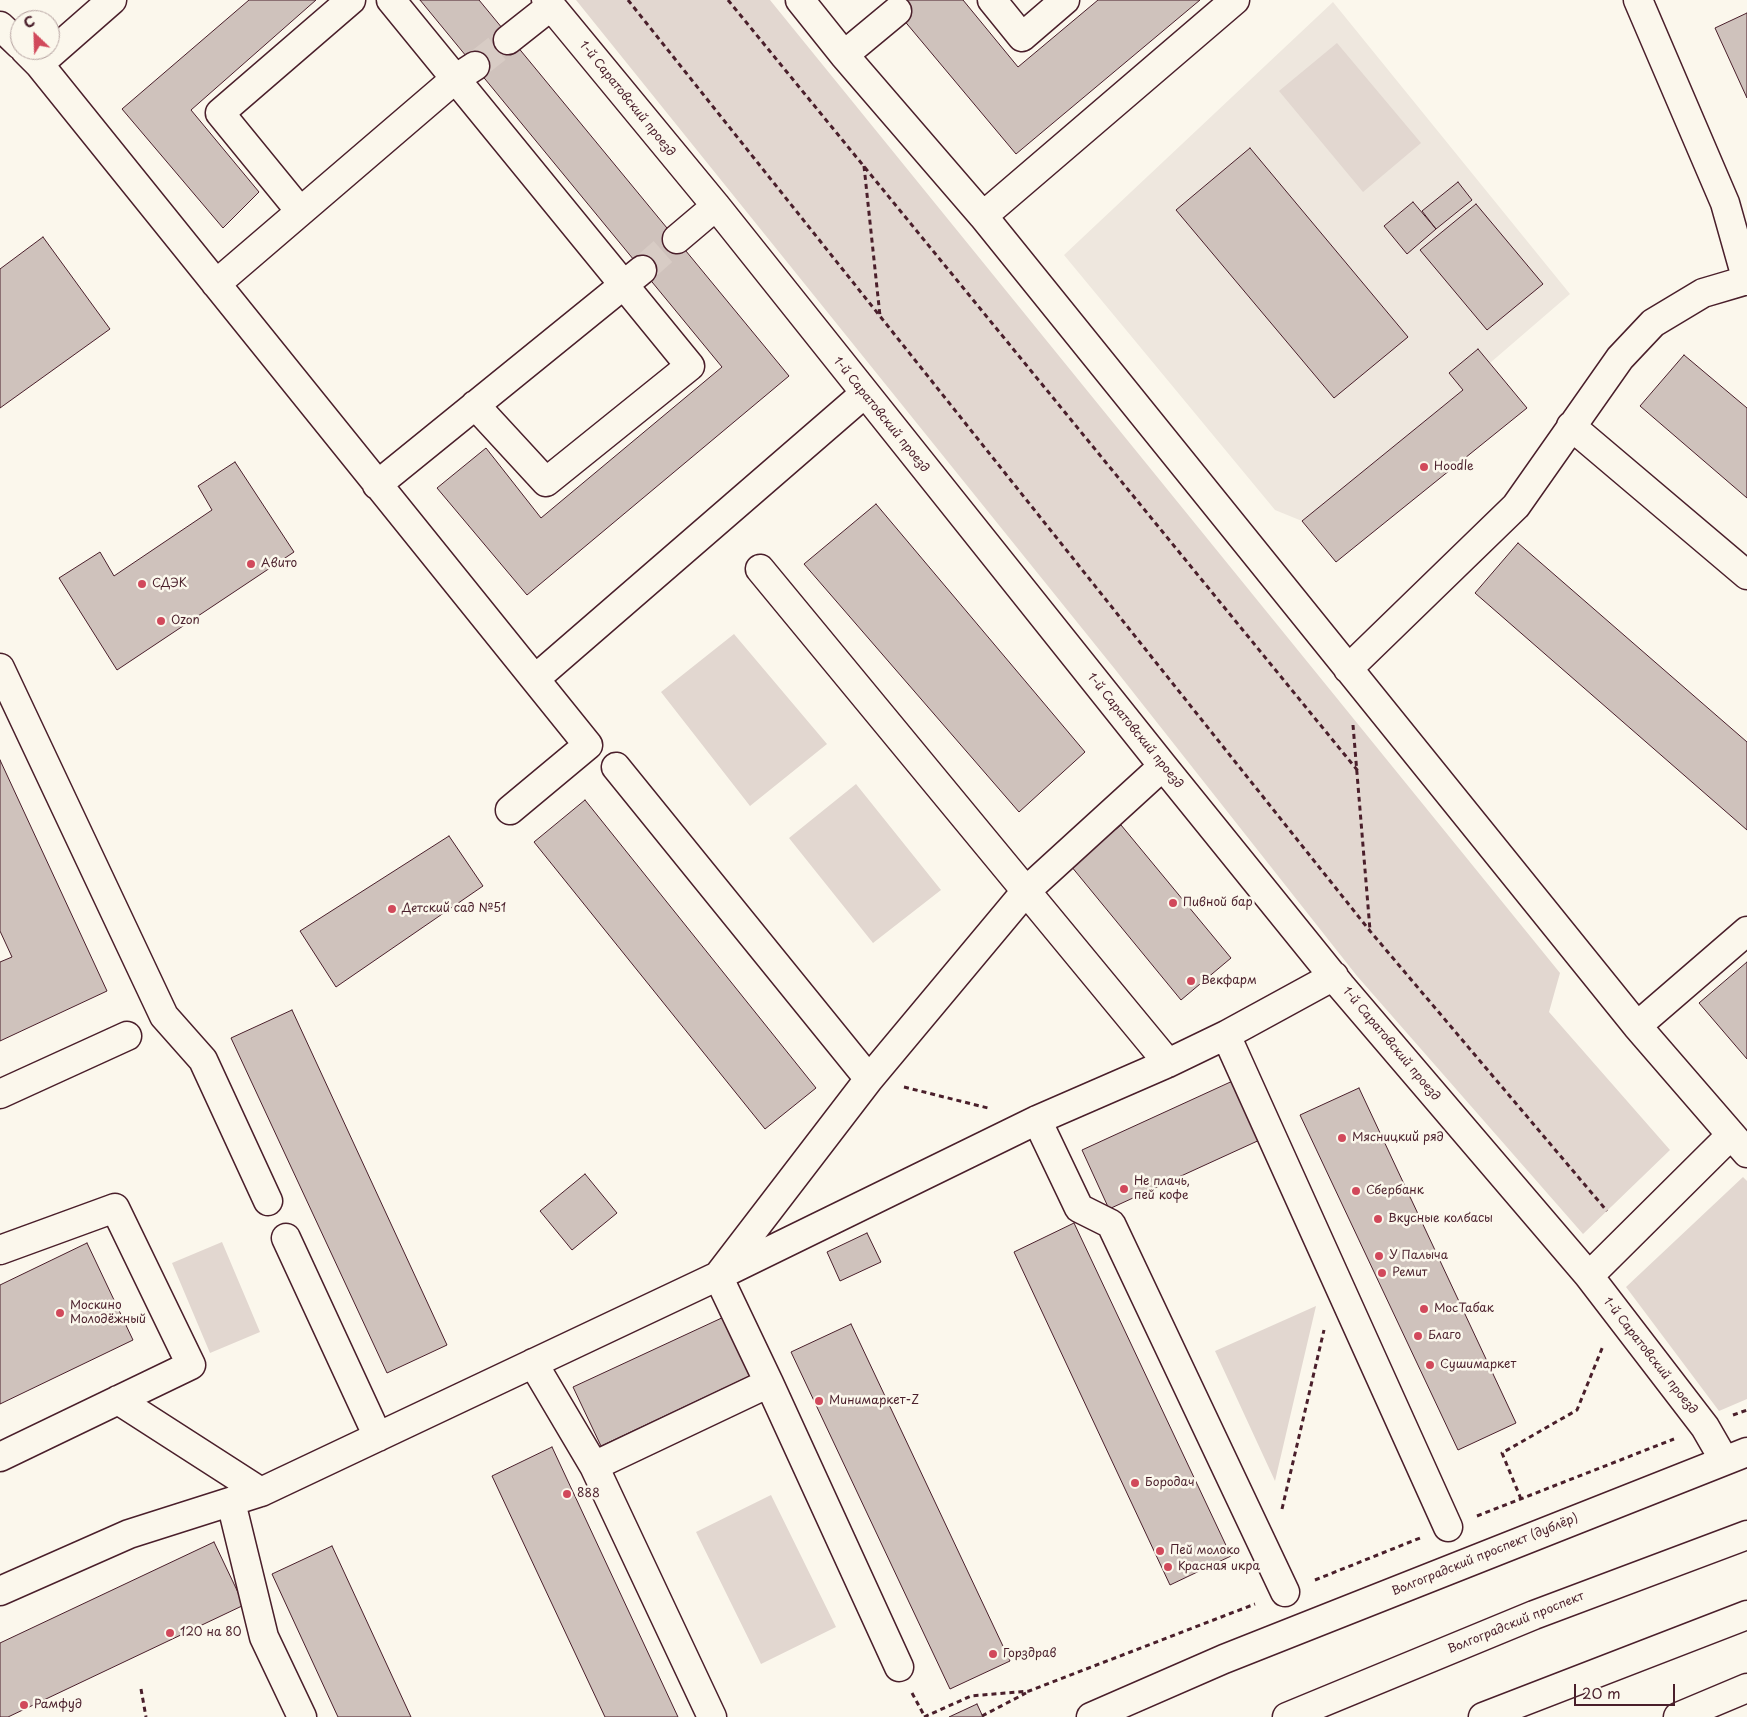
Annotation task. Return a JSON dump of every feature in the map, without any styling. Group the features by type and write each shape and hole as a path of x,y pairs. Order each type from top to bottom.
{"street":[{"path":"60,23 112,0"},
{"path":"300,211 220,113 351,0"},
{"path":"392,0 465,72 633,277 690,366 546,482 474,405"},
{"path":"800,0 844,55 982,216 1636,1026 1739,1144 1589,1276"},
{"path":"992,0 1022,37 1065,0"},
{"path":"982,216 1235,0"},
{"path":"1348,669 1516,506 1620,358 1653,323 1703,293 1747,280 1724,203 1638,0"},
{"path":"508,40 548,3"},
{"name":"1-й Саратовский проезд","path":"548,3 716,206 864,394 1334,976 1589,1276 1705,1427 1736,1456"},
{"path":"844,55 897,11"},
{"path":"30,60 216,284 588,745 510,810"},
{"path":"216,284 465,72"},
{"path":"677,239 716,206"},
{"path":"377,485 633,277"},
{"path":"534,679 864,394"},
{"path":"1571,426 1747,575"},
{"path":"760,570 1168,1063"},
{"path":"0,668 164,1016 203,1060 268,1201"},
{"path":"718,1276 869,1079 1026,891 1163,766"},
{"path":"616,767 869,1079"},
{"path":"1636,1026 1747,931"},
{"path":"0,1591 130,1534 261,1492 718,1276 1037,1120 1168,1063 1226,1035 1334,976"},
{"path":"1226,1035 1448,1527"},
{"path":"0,1094 127,1036"},
{"path":"1037,1120 1079,1208 1111,1224 1285,1592"},
{"path":"0,1250 115,1208 191,1365 0,1457"},
{"path":"286,1238 378,1437"},
{"path":"718,1276 899,1666"},
{"path":"533,1363 594,1466 712,1717"},
{"path":"594,1466 769,1383"},
{"path":"118,1400 261,1492"},
{"name":"Волгоградский проспект (дублёр)","path":"1091,1717 1224,1659 1736,1456"},
{"path":"231,1502 264,1637 302,1717"},
{"name":"Волгоградский проспект","path":"1287,1717 1534,1615 1747,1535"},
{"path":"1483,1717 1747,1615"},
{"name":"Волгоградский проспект (дублёр)","path":"1128,1717 1224,1659"},
{"path":"1678,1717 1747,1688"}],"path":[{"path":"628,0 1370,931 1607,1211"},
{"path":"728,0 1358,770"},
{"path":"864,166 880,317"},
{"path":"1353,725 1370,931"},
{"path":"869,1079 990,1108"},
{"path":"1280,1518 1336,1278"},
{"path":"1521,1499 1502,1453 1577,1410 1604,1343"},
{"path":"982,1716 1028,1691 1747,1410"},
{"path":"142,1689 146,1717"},
{"path":"924,1717 971,1696 1028,1691"}],"shaded area":[{"path":"576,0 770,0 1560,973 1549,1012 1670,1150 1583,1234 1357,976 1114,668"},
{"path":"1333,2 1570,294 1490,363 1478,349 1449,373 1463,390 1302,521 1275,510 1064,255"},
{"path":"1337,43 1421,143 1363,192 1279,91"},
{"path":"734,634 827,744 750,806 661,692"},
{"path":"856,784 941,890 873,943 789,838"},
{"path":"1743,1177 1747,1181 1747,1399 1719,1411 1626,1287"},
{"path":"222,1242 260,1332 210,1353 172,1263"},
{"path":"1316,1306 1275,1481 1215,1351"},
{"path":"771,1495 836,1627 761,1664 696,1532"}],"building":[{"path":"249,0 316,0 191,110 259,192 223,228 122,109"},
{"path":"420,0 479,0 789,376 527,595 437,488 486,448 541,518 722,367"},
{"path":"887,0 963,0 1018,67 1098,0 1200,0 1016,154"},
{"path":"1747,13 1747,98 1715,28"},
{"path":"1250,148 1408,337 1334,398 1176,210"},
{"path":"1458,182 1472,200 1436,229 1422,211"},
{"path":"1413,202 1436,229 1407,254 1384,226"},
{"path":"1476,204 1543,284 1487,330 1420,250"},
{"path":"43,237 110,329 0,408 0,269"},
{"path":"1478,349 1527,408 1336,562 1302,521 1463,390 1449,373"},
{"path":"1684,355 1747,408 1747,498 1640,406"},
{"path":"235,462 294,552 117,670 59,578 100,552 114,576 212,510 198,486"},
{"path":"876,504 1085,752 1019,812 804,564"},
{"path":"1518,543 1747,742 1747,830 1475,593"},
{"path":"0,760 107,991 0,1041 0,962 12,957 0,931"},
{"path":"585,800 816,1088 765,1129 534,842"},
{"path":"1121,825 1231,958 1181,1000 1071,866"},
{"name":"Детский сад №51","path":"449,836 483,886 336,987 300,931"},
{"path":"1747,962 1747,1059 1699,1003"},
{"path":"292,1010 447,1345 387,1373 231,1038"},
{"path":"1237,1079 1264,1138 1109,1209 1082,1150"},
{"path":"1359,1088 1516,1423 1458,1450 1300,1115"},
{"path":"585,1174 617,1213 572,1250 540,1211"},
{"path":"1074,1223 1231,1556 1170,1585 1014,1252"},
{"path":"867,1233 881,1262 840,1281 827,1252"},
{"name":"Москино Молодёжный","path":"87,1243 133,1340 0,1404 0,1285"},
{"path":"726,1316 754,1374 601,1446 573,1387"},
{"path":"851,1324 1010,1661 950,1689 791,1352"},
{"path":"552,1447 678,1717 605,1717 492,1476"},
{"path":"214,1542 244,1605 8,1717 0,1717 0,1643"},
{"path":"332,1546 411,1717 338,1717 272,1574"},
{"path":"977,1704 983,1717 949,1717"}],"tunnel":[{"path":"475,66 508,40"},
{"path":"642,270 677,239"}],"place":[{"name":"Hoodle","path":"1424,467"},
{"name":"Авито","path":"251,564"},
{"name":"СДЭК","path":"142,584"},
{"name":"Ozon","path":"161,621"},
{"name":"Пивной бар","path":"1173,903"},
{"name":"Детский сад №51","path":"392,909"},
{"name":"Векфарм","path":"1191,981"},
{"name":"Мясницкий ряд","path":"1342,1138"},
{"name":"Не плачь, пей кофе","path":"1124,1189"},
{"name":"Сбербанк","path":"1356,1191"},
{"name":"Вкусные колбасы","path":"1378,1219"},
{"name":"У Палыча","path":"1379,1256"},
{"name":"Ремит","path":"1382,1273"},
{"name":"МосТабак","path":"1424,1309"},
{"name":"Москино Молодёжный","path":"60,1313"},
{"name":"Благо","path":"1418,1336"},
{"name":"Сушимаркет","path":"1430,1365"},
{"name":"Минимаркет-Z","path":"819,1401"},
{"name":"Бородач","path":"1135,1483"},
{"name":"888","path":"567,1494"},
{"name":"Пей молоко","path":"1160,1551"},
{"name":"Красная икра","path":"1168,1567"},
{"name":"120 на 80","path":"170,1633"},
{"name":"Горздрав","path":"993,1654"},
{"name":"Рамфуд","path":"24,1705"}]}
